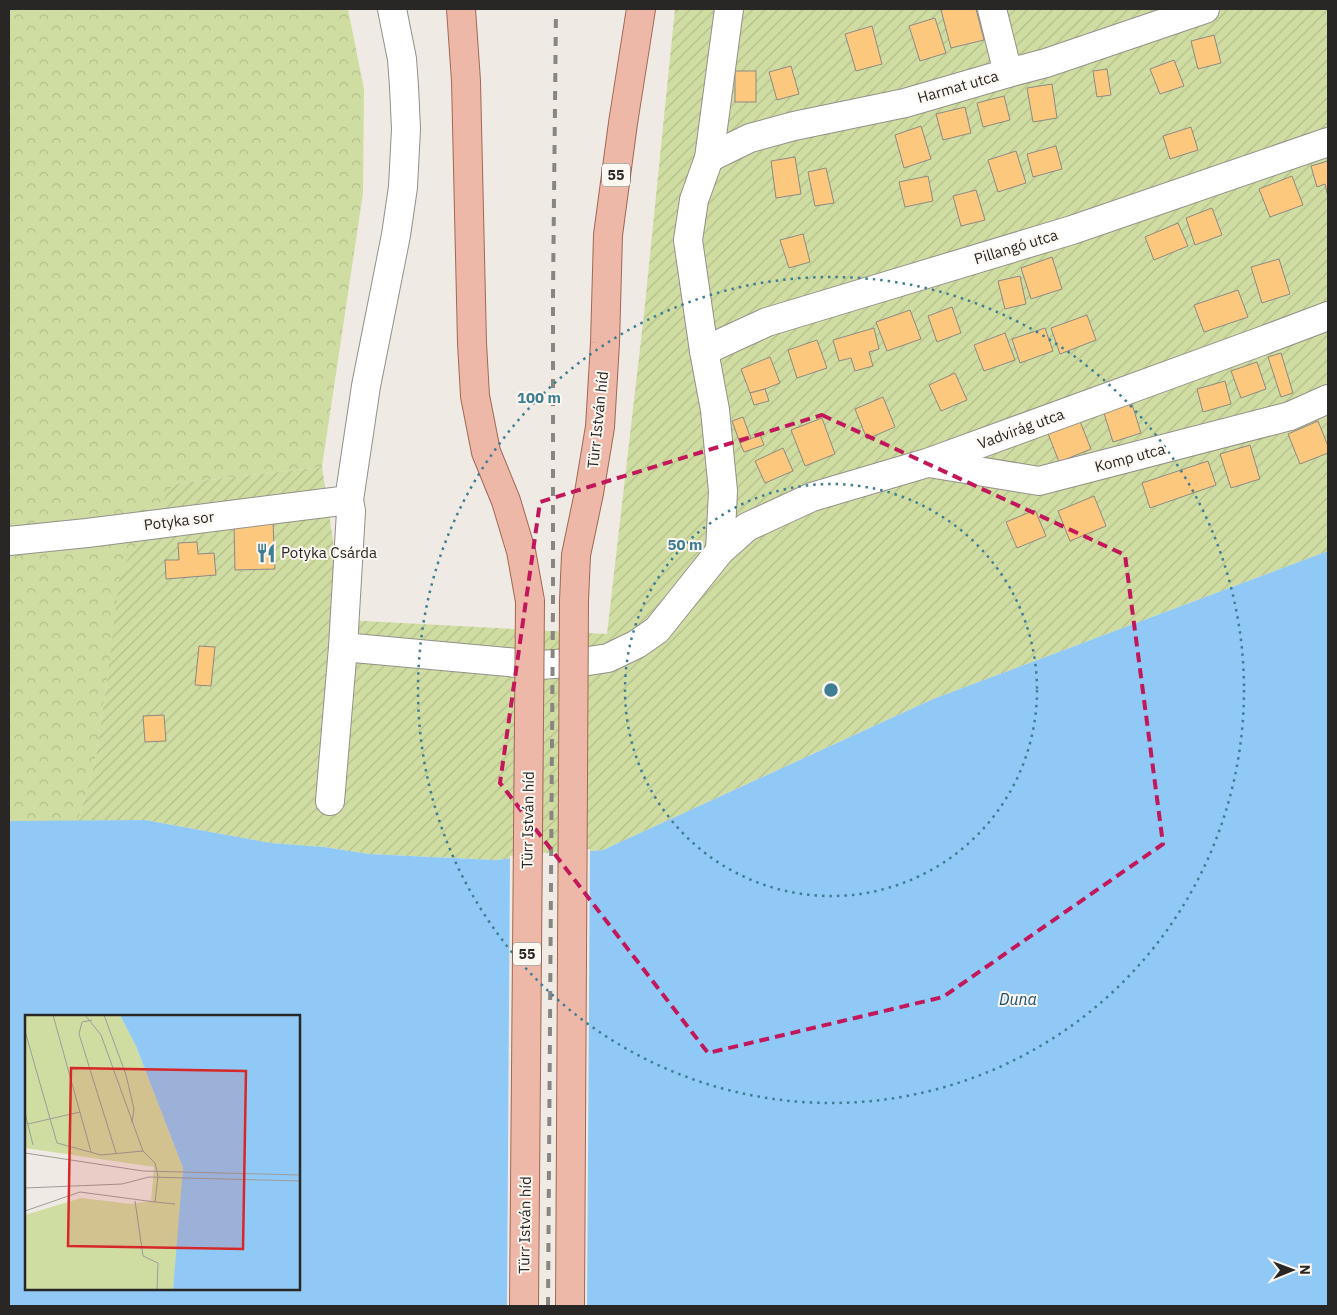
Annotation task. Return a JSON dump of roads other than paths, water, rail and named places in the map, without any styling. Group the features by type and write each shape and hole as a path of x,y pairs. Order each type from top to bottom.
{"main road":[{"name":"Türr István híd","path":"461,9 466,80 475,396 486,452 506,501 521,551 530,601 524,1306"},
{"name":"Türr István híd","path":"570,1306 574,601 576,556 600,427 608,235 623,123 642,9"}],"street":[{"path":"330,801 343,647 351,511 349,500 366,386 396,235 403,187 406,129 404,86 402,59 392,9"},
{"path":"720,551 723,491 715,410 688,240 694,200 709,158 729,9"},
{"path":"992,9 1008,73"},
{"name":"Harmat utca","path":"709,158 750,138 794,126 904,102 1046,63 1205,9"},
{"name":"Pillangó utca","path":"704,350 767,322 1072,230 1328,142"},
{"name":"Vadvirág utca","path":"343,647 540,665 608,658 637,644 657,630 720,551 747,527 812,496 927,463 1328,316"},
{"name":"Komp utca","path":"927,463 1039,481 1290,416 1328,399"},
{"name":"Potyka sor","path":"9,541 349,500"}],"water":[{"name":"Duna","path":"1328,551 1328,1306 9,1306 9,821 145,820 271,843 324,847 369,854 495,860 603,850 933,699"}],"railway":[{"path":"548,1306 556,9"}],"place":[{"name":"Potyka Csárda","path":"266,553"}]}
